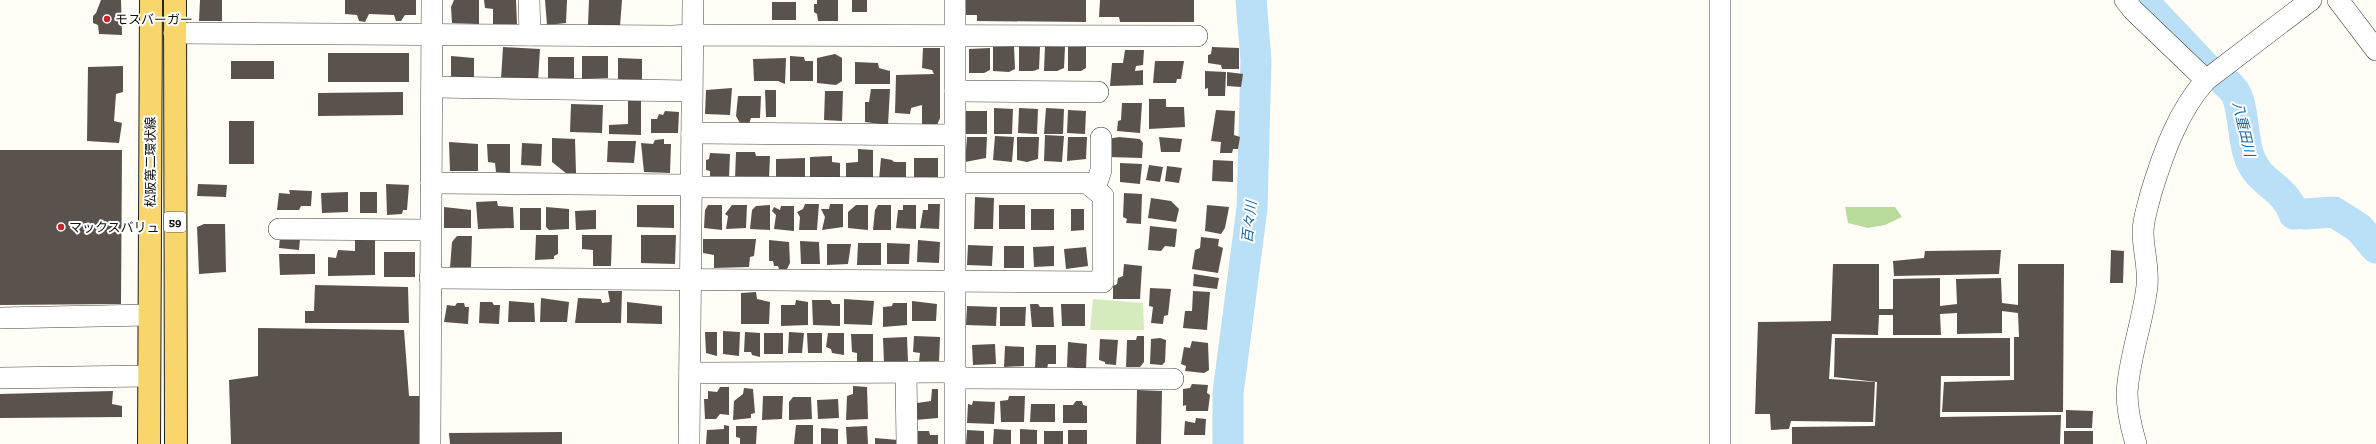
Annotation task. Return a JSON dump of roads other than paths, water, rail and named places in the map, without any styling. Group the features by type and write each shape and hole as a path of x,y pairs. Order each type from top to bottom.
{"main road":[{"name":"松阪第二環状線","path":"149,444 148,376 151,0"},
{"name":"松阪第二環状線","path":"175,0 176,444"}],"street":[{"path":"430,444 430,230 433,87 432,0"},
{"path":"530,0 530,35"},
{"path":"689,444 693,0"},
{"path":"955,0 955,444"},
{"path":"1720,0 1720,444"},
{"path":"2125,0 2133,10 2206,80"},
{"path":"2136,444 2129,420 2127,394 2130,364 2147,285 2143,231 2144,216 2162,158 2174,131 2197,90 2206,80 2312,0"},
{"path":"2338,0 2376,50"},
{"path":"174,33 672,36 693,34 1197,36"},
{"path":"433,87 691,91"},
{"path":"955,91 1098,92"},
{"path":"692,133 955,135"},
{"path":"1095,189 1101,170 1101,138"},
{"path":"430,278 1103,282 1103,196 1087,183 955,186 691,186 431,183"},
{"path":"279,229 430,230"},
{"path":"0,318 149,315"},
{"path":"690,373 906,373 1173,379"},
{"path":"906,373 906,444"},
{"path":"0,378 148,376"}],"waterway":[{"name":"百々川","path":"1228,444 1228,393 1252,208 1256,60 1251,0"},
{"name":"八重田川","path":"2142,0 2209,71"},
{"name":"八重田川","path":"2224,81 2235,92 2238,98 2245,141 2253,165 2258,173 2278,190 2290,204 2294,214"},
{"name":"八重田川","path":"2304,214 2334,212 2359,228 2376,248"}],"place":[{"name":"モスバーガー","path":"107,19"},
{"name":"マックスバリュ","path":"61,227"}]}
